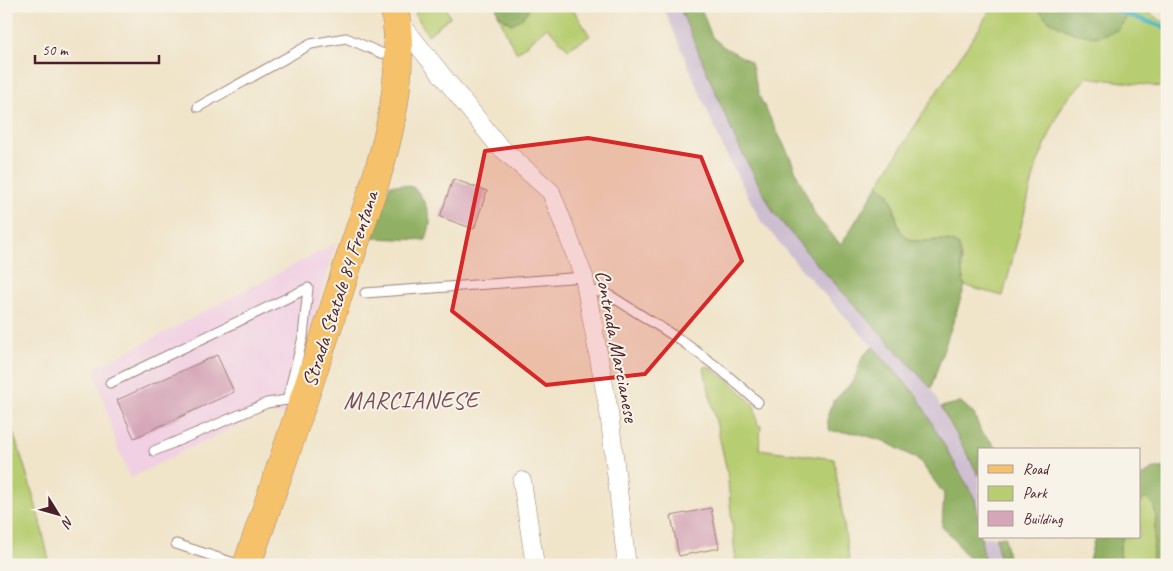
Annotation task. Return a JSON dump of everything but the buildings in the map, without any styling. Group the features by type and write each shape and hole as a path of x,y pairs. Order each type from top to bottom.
{"main road":[{"name":"Strada Statale 84 Frentana","path":"247,565 295,402 318,359 391,125 397,83 398,56 395,13"}],"street":[{"name":"Contrada Marcianese","path":"395,13 498,145 551,192 585,284 608,412 626,558 624,565"},
{"path":"522,481 535,565"}],"lane":[{"path":"198,107 311,44 346,38 381,53 398,56"},
{"path":"365,294 585,284 606,293 679,339 758,402"},
{"path":"110,383 308,288 295,402 267,403 154,451"},
{"path":"176,544 240,565"}],"highlighted area":[{"path":"588,138 701,157 742,261 645,374 546,385 452,311 485,151"}],"shaded area":[{"path":"663,6 679,6 737,143 774,213 813,260 931,388 978,474 978,518 975,499 918,396 802,270 761,221 724,150"},
{"path":"336,243 285,416 268,412 179,453 131,478 118,449 94,369"},
{"path":"981,538 996,538 1000,565 985,565"}],"green space":[{"path":"418,6 445,6 450,17 428,35 415,14 419,9"},
{"path":"496,6 530,6 522,17 511,24 498,14"},
{"path":"530,6 571,6 590,36 568,49 547,27 517,53 498,14 511,24 526,13"},
{"path":"679,6 700,6 712,37 724,47 751,62 759,96 790,157 815,215 841,245 878,185 890,197 898,226 909,239 919,241 943,240 950,241 959,246 965,286 931,388 813,260 774,213 737,143"},
{"path":"992,6 1034,6 1049,21 1118,30 1135,6 1137,6 1167,24 1167,88 1087,77 1062,105 1037,164 1003,296 965,286 958,245 943,240 919,241 909,239 904,235 899,226 890,197 878,185"},
{"path":"1034,6 1135,6 1118,30 1096,37 1073,33 1049,21"},
{"path":"390,185 414,188 420,195 430,220 426,240 370,238"},
{"path":"873,347 918,397 975,499 978,518 978,538 981,538 985,565 970,565 969,560 952,536 942,527 944,494 919,460 884,441 857,433 830,431 828,416 832,404 851,383 857,373 861,360"},
{"path":"707,366 732,383 754,405 758,425 761,426 759,449 834,459 850,565 736,565 727,471 704,368"},
{"path":"961,402 974,414 981,432 996,448 978,448 978,474 941,407"},
{"path":"6,414 31,488 50,565 6,565"},
{"path":"1167,467 1167,565 1152,565 1156,515 1153,504 1146,498 1140,503 1140,476 1154,469"},
{"path":"1146,498 1153,504 1156,515 1152,565 1120,565 1120,546 1123,538 1140,538 1140,503"},
{"path":"996,538 1005,538 1009,565 1000,565"},
{"path":"1095,538 1123,538 1120,546 1120,565 1088,565"}],"waterway":[{"path":"1107,6 1167,28"}],"district":[{"name":"MARCIANESE","path":"411,400"}]}
